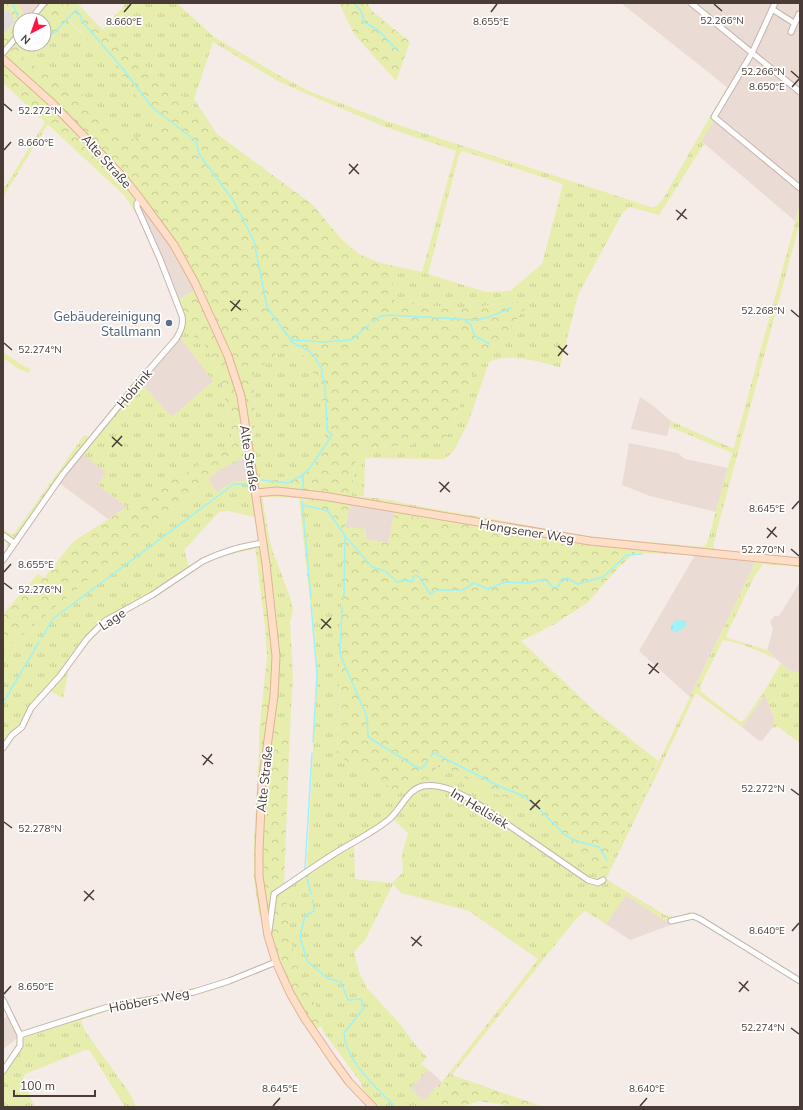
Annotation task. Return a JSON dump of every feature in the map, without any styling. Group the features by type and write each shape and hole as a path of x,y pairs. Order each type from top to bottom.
{"main road":[{"name":"Alte Straße","path":"3,59 50,101 123,177 141,200 174,245 195,283 228,356 241,396 263,543 276,656 274,696 262,784 258,851 259,876 268,936 276,962 290,993 317,1038 349,1082 373,1107"},
{"name":"Hongsener Weg","path":"256,493 277,491 323,496 590,541 800,562"}],"street":[{"path":"37,12 44,3"},
{"path":"691,3 800,92"},
{"path":"775,3 752,54 714,117 800,188"},
{"path":"772,9 794,23"},
{"path":"791,32 799,14"},
{"path":"3,53 12,42"},
{"name":"Hobrink","path":"3,560 63,474 135,386 176,340 180,332 183,322 182,316 160,259 137,207 141,200"},
{"path":"3,535 14,543"},
{"name":"Lage","path":"3,748 12,735 22,727 31,708 60,676 87,639 105,621 152,595 212,556 250,545 263,543"},
{"name":"Im Hellsiek","path":"360,838 388,821 414,790 431,785 444,787 475,802 588,880 598,883 603,880"},
{"name":"Alte Straße","path":"268,936 274,894 360,838"},
{"path":"671,921 693,916 700,919 800,981"},
{"name":"Höbbers Weg","path":"20,1035 108,1007 194,992 229,981 276,962"},
{"path":"3,1000 20,1035 20,1046 3,1071"}],"shaded area":[{"path":"18,3 42,3 35,12 22,12"},
{"path":"621,3 800,3 800,205 795,221 701,141 732,91"},
{"path":"8,9 12,16 12,25 3,34 3,13"},
{"path":"136,193 199,288 177,300 138,212 134,198"},
{"path":"177,333 214,381 172,417 138,380"},
{"path":"640,397 671,421 667,436 631,429"},
{"path":"629,443 678,453 685,459 728,468 716,512 650,496 622,485"},
{"path":"83,453 107,472 98,485 127,507 108,519 59,483"},
{"path":"249,454 252,479 231,483 216,493 208,479 219,470"},
{"path":"350,503 395,510 388,543 366,539 346,527"},
{"path":"695,555 756,561 690,697 639,651"},
{"path":"800,582 800,673 788,670 767,650 773,629 770,622 774,616 779,616"},
{"path":"765,695 775,720 772,728 762,741 758,740 742,727"},
{"path":"626,894 667,922 673,924 630,940 606,924"},
{"path":"13,1012 23,1034 3,1049 3,1019"},
{"path":"429,1070 442,1082 423,1101 410,1088"}],"green space":[{"path":"3,3 18,3 22,12 12,12 12,16 8,9 3,13"},
{"path":"42,3 77,3 103,30 190,102 204,122 217,134 313,205 342,240 359,254 380,263 390,265 395,302 460,309 531,300 489,356 480,356 445,442 357,449 351,496 379,498 407,504 404,513 415,517 631,549 635,553 619,567 587,603 553,625 521,641 595,711 658,761 606,871 515,803 438,764 430,781 408,788 392,789 337,755 343,536 334,522 299,498 262,497 260,483 286,478 309,471 324,450 326,419 320,388 307,358 286,346 254,372 255,427 253,453 219,470 9,646 3,653 3,614 38,574 44,578 74,541 127,507 233,445 221,376 203,341 191,335 177,300 199,288 136,193 125,196 3,83 3,34 12,25 12,52 20,52 23,57 37,68 81,93 91,103 99,115 128,140 144,136 160,121 149,113 109,56 89,42 71,22 52,36 52,12 35,12","holes":["350,503 395,510 388,543 366,539 366,529 346,527"]},
{"path":"126,3 177,3 214,37 309,91 386,121 651,207 655,207 663,199 727,87 732,91 701,141 704,144 659,215 630,207 623,212 578,295 560,367 515,358 497,359 489,362 468,423 453,452 444,459 365,458 364,496 351,496 357,449 445,442 480,356 530,300 460,309 394,302 390,265 422,272 456,151 383,126 307,94 276,80 213,42 194,99 217,134 204,122 190,102 103,30","holes":["463,151 563,184 542,264 510,291 486,292 428,274 459,155"]},
{"path":"339,3 367,3 372,11 410,42 396,81 354,34"},
{"path":"70,22 89,42 109,56 149,113 160,121 144,136 128,141 99,115 91,103 81,93 37,68 23,57 20,52 52,52 52,36"},
{"path":"45,122 48,124 3,197 3,190"},
{"path":"136,193 134,198 138,212 136,214 125,196"},
{"path":"800,205 800,222 713,545 714,548 718,550 800,558 800,567 763,564 754,577 726,636 728,638 767,650 776,659 744,645 723,640 700,686 701,692 741,722 763,693 781,663 788,670 800,673 800,743 778,727 772,728 775,719 765,695 742,727 696,693 606,879 665,915 675,917 689,912 701,917 699,920 690,919 671,923 667,922 626,895 606,924 585,911 576,919 425,1107 369,1107 364,1090 359,1080 323,1031 319,1013 294,959 284,884 307,869 317,669 313,616 299,498 334,522 343,536 337,755 408,788 430,781 438,764 515,803 606,870 756,561 695,555 635,553 631,549 415,517 404,513 407,504 593,537 703,547 707,543 732,453 670,427 671,421 732,448 734,447","holes":["392,818 408,833 402,854 403,872 392,883 355,879 354,844 387,824","393,884 401,893 469,911 538,959 442,1082 423,1101 410,1088 429,1070 421,1064 427,1057 417,1047 400,1024 367,988 360,975 354,952 365,940"]},
{"path":"180,314 203,341 221,376 233,446 127,507 98,485 106,472 82,454 59,483 3,566 3,554 8,547 7,543 3,539 3,529 11,534 14,534 84,435 90,438 138,380 172,417 213,381 177,333 181,322"},
{"path":"286,346 307,358 320,388 326,419 324,450 309,471 286,478 260,483 267,526 259,526 262,547 215,558 204,563 154,598 107,623 89,642 69,667 63,698 49,690 33,709 3,751 3,653 8,646 208,479 217,492 231,483 252,479 249,454 253,453 255,427 254,372","holes":["228,511 255,517 258,541 231,547 189,566 184,550 219,512"]},
{"path":"3,352 22,365 31,369 28,373 17,368 3,358"},
{"path":"259,526 267,526 273,555 262,558 274,656 273,680 267,727 290,728 284,884 294,959 319,1013 322,1026 315,1029 288,982 279,961 271,936 261,875 266,756 259,755 259,733 267,656 255,547 261,547"},
{"path":"271,546 291,600 293,611 290,622 293,676 290,728 267,727 273,680 266,586 262,558 273,555"},
{"path":"259,755 266,756 265,907 259,915 254,879 254,841"},
{"path":"271,961 273,967 223,987 203,993 108,1011 81,1020 85,1031 131,1095 136,1107 125,1107 90,1051 85,1050 25,1074 23,1077 25,1086 35,1107 3,1107 3,1065 15,1048 18,1038 84,1010 120,1001 211,985"},
{"path":"452,1075 544,1107 508,1107 501,1104 478,1101 465,1107 425,1107"}],"water":[{"path":"676,620 685,621 687,624 677,632 671,630 671,626"}],"waterway":[{"path":"13,3 16,12"},
{"path":"354,3 361,11 364,22 378,30 397,50"},
{"path":"52,33 76,10 82,21 123,69 153,108 196,141 199,154 233,200 254,241 267,307 293,343 308,350 314,356 322,370 322,376 325,383 327,430 332,435 310,468 303,475 303,491"},
{"path":"373,322 380,317 390,315 476,320 489,317 511,308"},
{"path":"463,319 471,325 474,335 489,344"},
{"path":"292,340 323,342 351,340 369,325"},
{"path":"262,480 288,483 303,475"},
{"path":"42,637 54,618 234,484 250,484"},
{"path":"302,501 311,598"},
{"path":"303,505 328,511 345,536 344,597"},
{"path":"345,536 372,567 385,571 397,582 406,580 412,582 413,577 416,575 420,578 430,594 436,590 463,590 474,583 488,589 505,582 528,583 546,580 552,587 558,587 562,579 567,578 578,584 603,577 627,555 642,554"},
{"path":"311,604 317,675 313,742"},
{"path":"342,607 340,654 367,717 368,737 418,768 422,768 428,761"},
{"path":"3,703 39,642"},
{"path":"305,869 312,753"},
{"path":"431,756 434,753 503,788 524,796 565,835 576,841 599,847 607,860"},
{"path":"307,878 311,894"},
{"path":"313,900 314,911 305,916 300,936 307,961 327,978 341,982 348,1000 361,999 364,1008 344,1033 346,1044 356,1064 395,1107"}],"place":[{"name":"Gebäudereinigung Stallmann","path":"169,323"}]}
